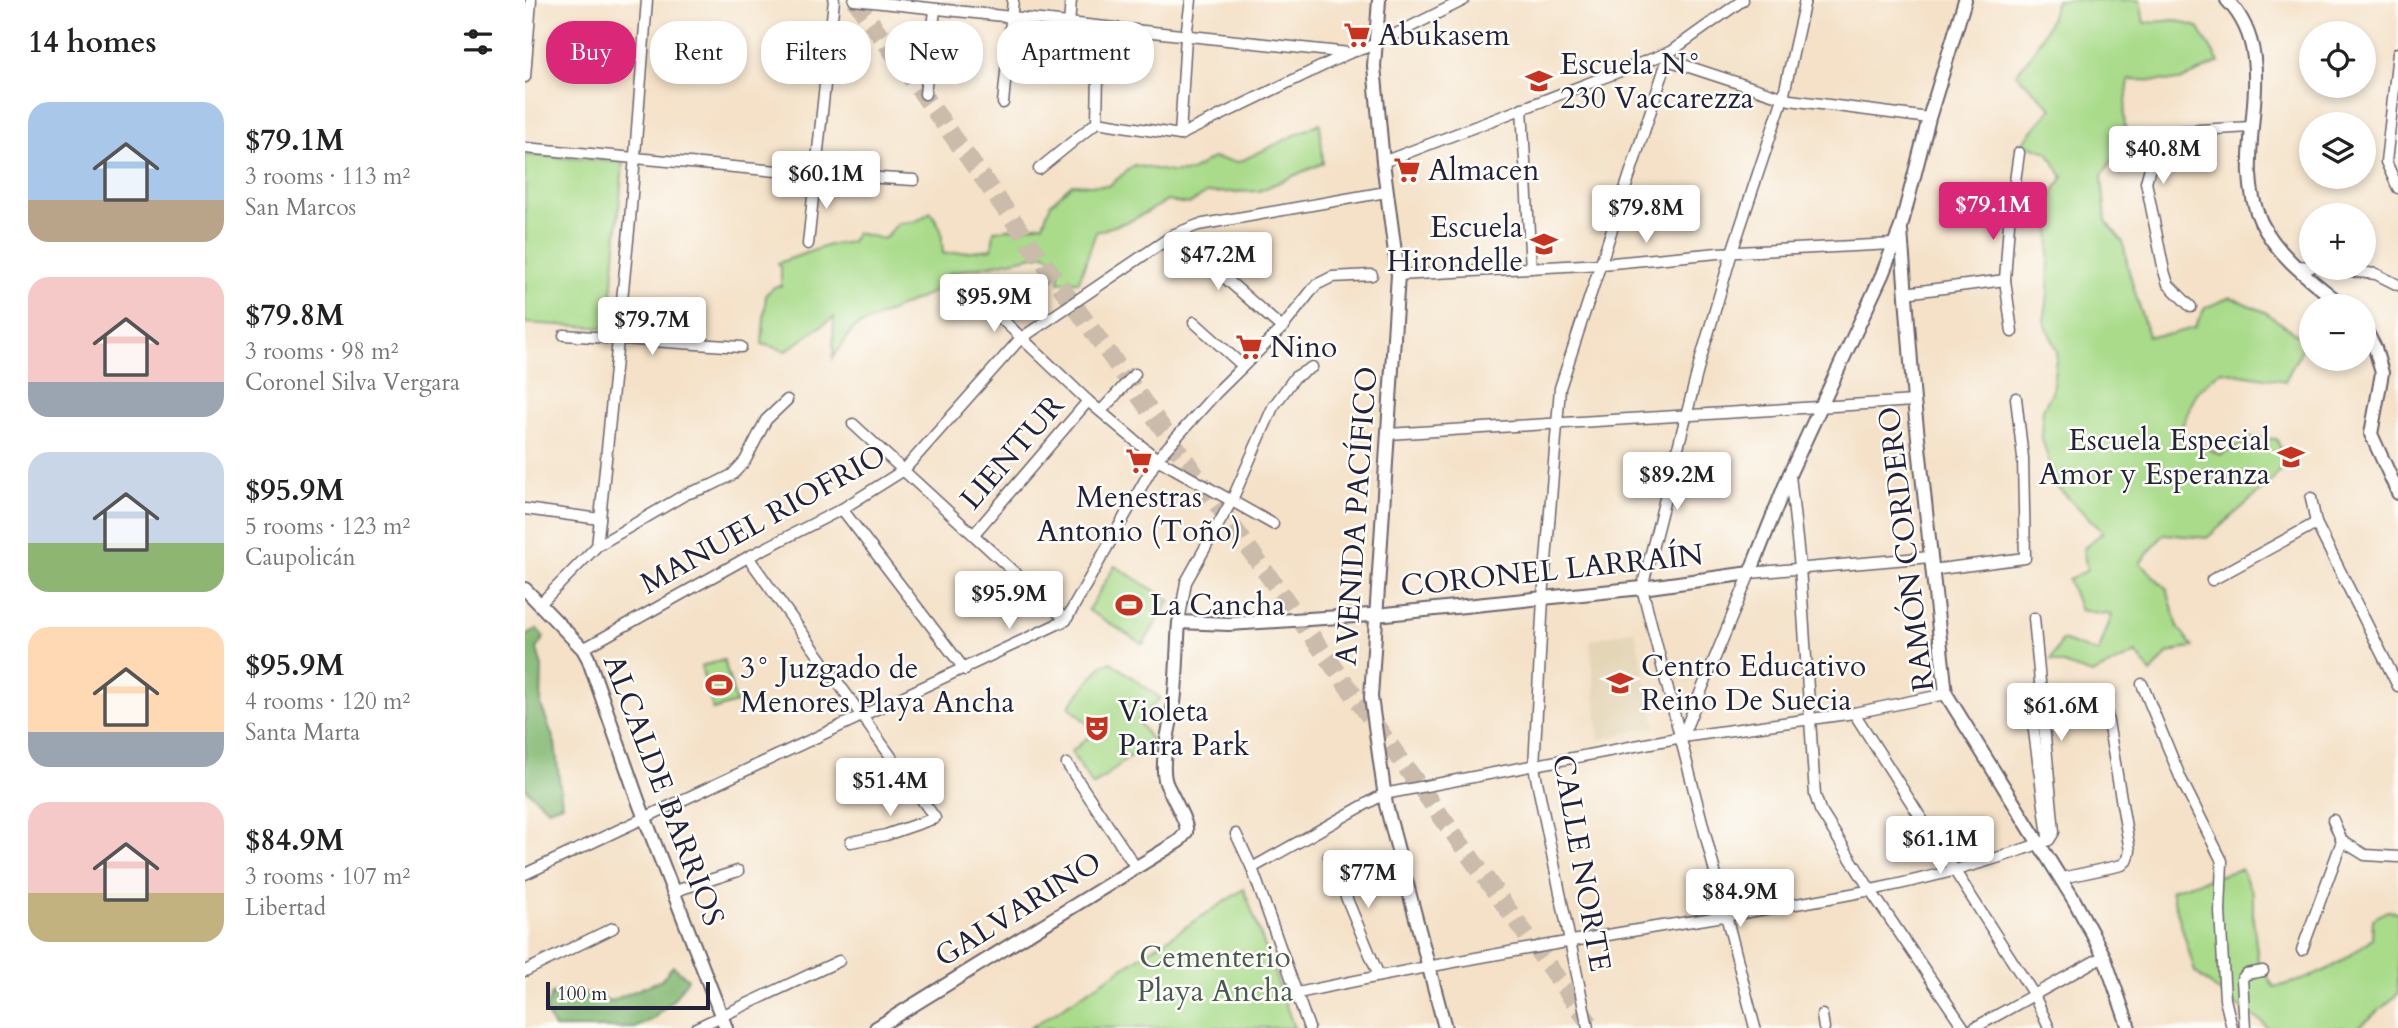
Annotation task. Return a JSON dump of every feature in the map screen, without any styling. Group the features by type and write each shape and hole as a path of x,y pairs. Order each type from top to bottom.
{"street":[{"path":"525,77 531,0"},
{"path":"597,546 618,340 647,0"},
{"path":"808,244 834,0"},
{"path":"854,0 1044,21"},
{"path":"1003,103 1013,0"},
{"path":"1069,21 1071,0"},
{"path":"1180,135 1191,0"},
{"name":"AVENIDA PACÍFICO","path":"1380,0 1374,66 1386,192 1398,275 1371,698 1384,794 1445,1028"},
{"path":"1039,169 1097,122 1180,135 1464,0"},
{"path":"1383,162 1522,108 1669,56 1743,0"},
{"path":"1755,1028 1642,588 1685,416 1732,252 1783,98 1805,0"},
{"path":"1682,737 1790,473 1882,275 1901,227 1929,118 1965,0"},
{"path":"2227,0 2244,23 2257,65 2251,127 2251,174 2255,209 2275,244 2328,294"},
{"path":"925,94 935,10"},
{"path":"1154,33 1349,53"},
{"path":"2398,53 2386,162 2398,188"},
{"path":"1669,56 1783,98 1929,118"},
{"name":"CALLE NORTE","path":"1588,1028 1534,767 1543,598 1560,388 1669,56"},
{"path":"1097,122 1098,84"},
{"path":"1522,108 1531,268"},
{"path":"2191,307 2168,284 2164,271 2146,182 2157,142 2164,132 2251,127"},
{"path":"525,148 815,174 914,180"},
{"path":"2012,332 2005,280 2009,223 2019,153"},
{"path":"2386,162 2398,172"},
{"name":"MANUEL RIOFRIO","path":"583,649 748,557 842,509 904,470 1020,339 1175,234 1198,225 1386,192"},
{"name":"RAMÓN CORDERO","path":"1901,227 1914,401 1946,694 2045,842 2104,956 2129,1028"},
{"path":"1175,234 1282,328"},
{"path":"1398,275 1893,244"},
{"path":"2376,274 2398,285"},
{"path":"525,874 965,670 1066,620 1157,459 1282,328 1316,285 1323,280 1372,275"},
{"path":"1905,293 2005,280"},
{"path":"989,308 1088,401 1157,459 1273,524"},
{"path":"1194,322 1243,366"},
{"path":"564,335 741,347"},
{"path":"2376,352 2382,373 2371,434 2398,493"},
{"path":"1179,622 1186,582 1232,500 1273,407 1295,377 1312,367"},
{"name":"LIENTUR","path":"1101,411 1135,374"},
{"name":"CORONEL LARRAÍN","path":"1179,622 1229,624 1386,614 1642,588 1800,567 2025,558 2023,458 2016,398"},
{"path":"540,604 597,546 685,494 732,475 745,461 766,420 787,400"},
{"name":"LIENTUR","path":"974,534 1088,401"},
{"path":"1388,434 1914,401"},
{"path":"853,424 1066,620"},
{"path":"1790,473 1800,567 1815,795 1820,810 1871,891 1964,1028"},
{"path":"2311,498 2316,523 2398,686"},
{"path":"842,509 965,670"},
{"path":"526,510 600,519"},
{"path":"2213,580 2316,523"},
{"path":"748,557 935,818 886,835 852,842"},
{"name":"ALCALDE BARRIOS","path":"525,589 583,649 724,1023"},
{"path":"1298,993 1570,941 1871,891 1955,871 2045,842 2054,832 2034,618"},
{"name":"GALVARINO","path":"876,1028 1179,841 1186,832 1184,818 1175,805 1165,779 1179,622"},
{"path":"2142,684 2181,779 2222,861 2220,911 2225,999 2232,1028"},
{"path":"1252,868 1384,794 1682,737 1854,713 1946,694"},
{"path":"2030,701 2045,842"},
{"path":"2062,878 2122,865 2128,859 2130,851 2106,710"},
{"path":"1854,713 2034,995 2049,1028"},
{"path":"1067,764 1135,866"},
{"path":"2333,820 2342,841 2365,855 2398,857"},
{"path":"1236,834 1252,868 1309,1028"},
{"path":"2302,950 2342,841"},
{"path":"1329,856 1379,976"},
{"path":"674,891 738,871"},
{"path":"525,971 613,928"},
{"path":"1974,1028 2104,956"},
{"path":"697,1028 724,1023 839,961"},
{"path":"2245,1028 2242,979 2246,974 2263,971"},
{"path":"1822,1015 1824,1028"}],"shaded area":[{"name":"Centro Educativo Reino De Suecia","path":"1634,630 1656,726 1599,740 1590,640"}],"green space":[{"path":"2056,0 2140,0 2144,23 2175,20 2198,27 2219,62 2180,81 2129,80 2124,115 2126,136 2102,176 2106,221 2123,242 2148,336 2194,328 2205,308 2230,297 2265,312 2299,336 2299,354 2285,381 2220,371 2196,393 2179,433 2220,455 2251,438 2277,439 2285,463 2271,482 2207,538 2164,534 2140,563 2167,589 2178,627 2193,647 2168,653 2151,673 2136,653 2092,674 2051,660 2062,640 2098,653 2112,615 2080,610 2068,579 2087,571 2083,549 2103,532 2057,487 2041,436 2043,409 2052,392 2057,351 2044,321 2048,296 2051,196 2063,177 2048,152 2022,143 2052,108 2016,74 2041,39"},
{"path":"1320,123 1323,163 1259,191 1207,193 1189,204 1167,201 1132,220 1096,232 1079,281 1059,282 1059,261 1045,254 950,273 935,291 854,328 833,358 834,317 786,351 762,344 766,294 776,286 781,286 781,268 778,263 829,245 851,242 856,233 884,239 898,223 915,222 931,212 941,229 943,254 992,249 994,231 1043,224 1051,203 1072,184 1109,186 1134,165 1171,172 1190,172 1212,158 1239,162"},
{"path":"525,155 623,162 609,328 525,323"},
{"name":"La Cancha","path":"1115,566 1170,600 1143,644 1088,610"},
{"path":"537,629 544,637 537,649 542,667 541,705 555,743 562,804 548,809 525,788 525,637"},
{"name":"3° Juzgado de Menores Playa Ancha","path":"724,660 736,703 713,710 701,666"},
{"path":"1111,662 1160,698 1138,721 1151,740 1093,786 1071,752 1092,734 1091,727 1069,706 1102,665"},
{"path":"2241,869 2253,894 2258,960 2274,987 2315,975 2349,956 2372,938 2373,919 2387,911 2398,912 2398,994 2358,1028 2267,1028 2233,1003 2195,972 2171,890"},
{"name":"Cementerio Playa Ancha","path":"1244,889 1294,1028 1030,1028 1060,1009"},
{"path":"673,966 688,979 673,1000 653,1019 635,1028 554,1028 545,1010 552,994 578,991 611,1001 661,980"}],"tunnel":[{"path":"855,0 1593,1028"}],"place":[{"name":"Abukasem","path":"1357,35"},
{"name":"Escuela N° 230 Vaccarezza","path":"1539,81"},
{"name":"Almacen","path":"1407,170"},
{"name":"Escuela Hirondelle","path":"1544,244"},
{"name":"Nino","path":"1249,347"},
{"name":"Escuela Especial Amor y Esperanza","path":"2291,457"},
{"name":"Menestras Antonio (Toño)","path":"1139,461"},
{"name":"La Cancha","path":"1129,605"},
{"name":"Centro Educativo Reino De Suecia","path":"1620,683"},
{"name":"3° Juzgado de Menores Playa Ancha","path":"719,685"},
{"name":"Violeta Parra Park","path":"1097,728"}]}
